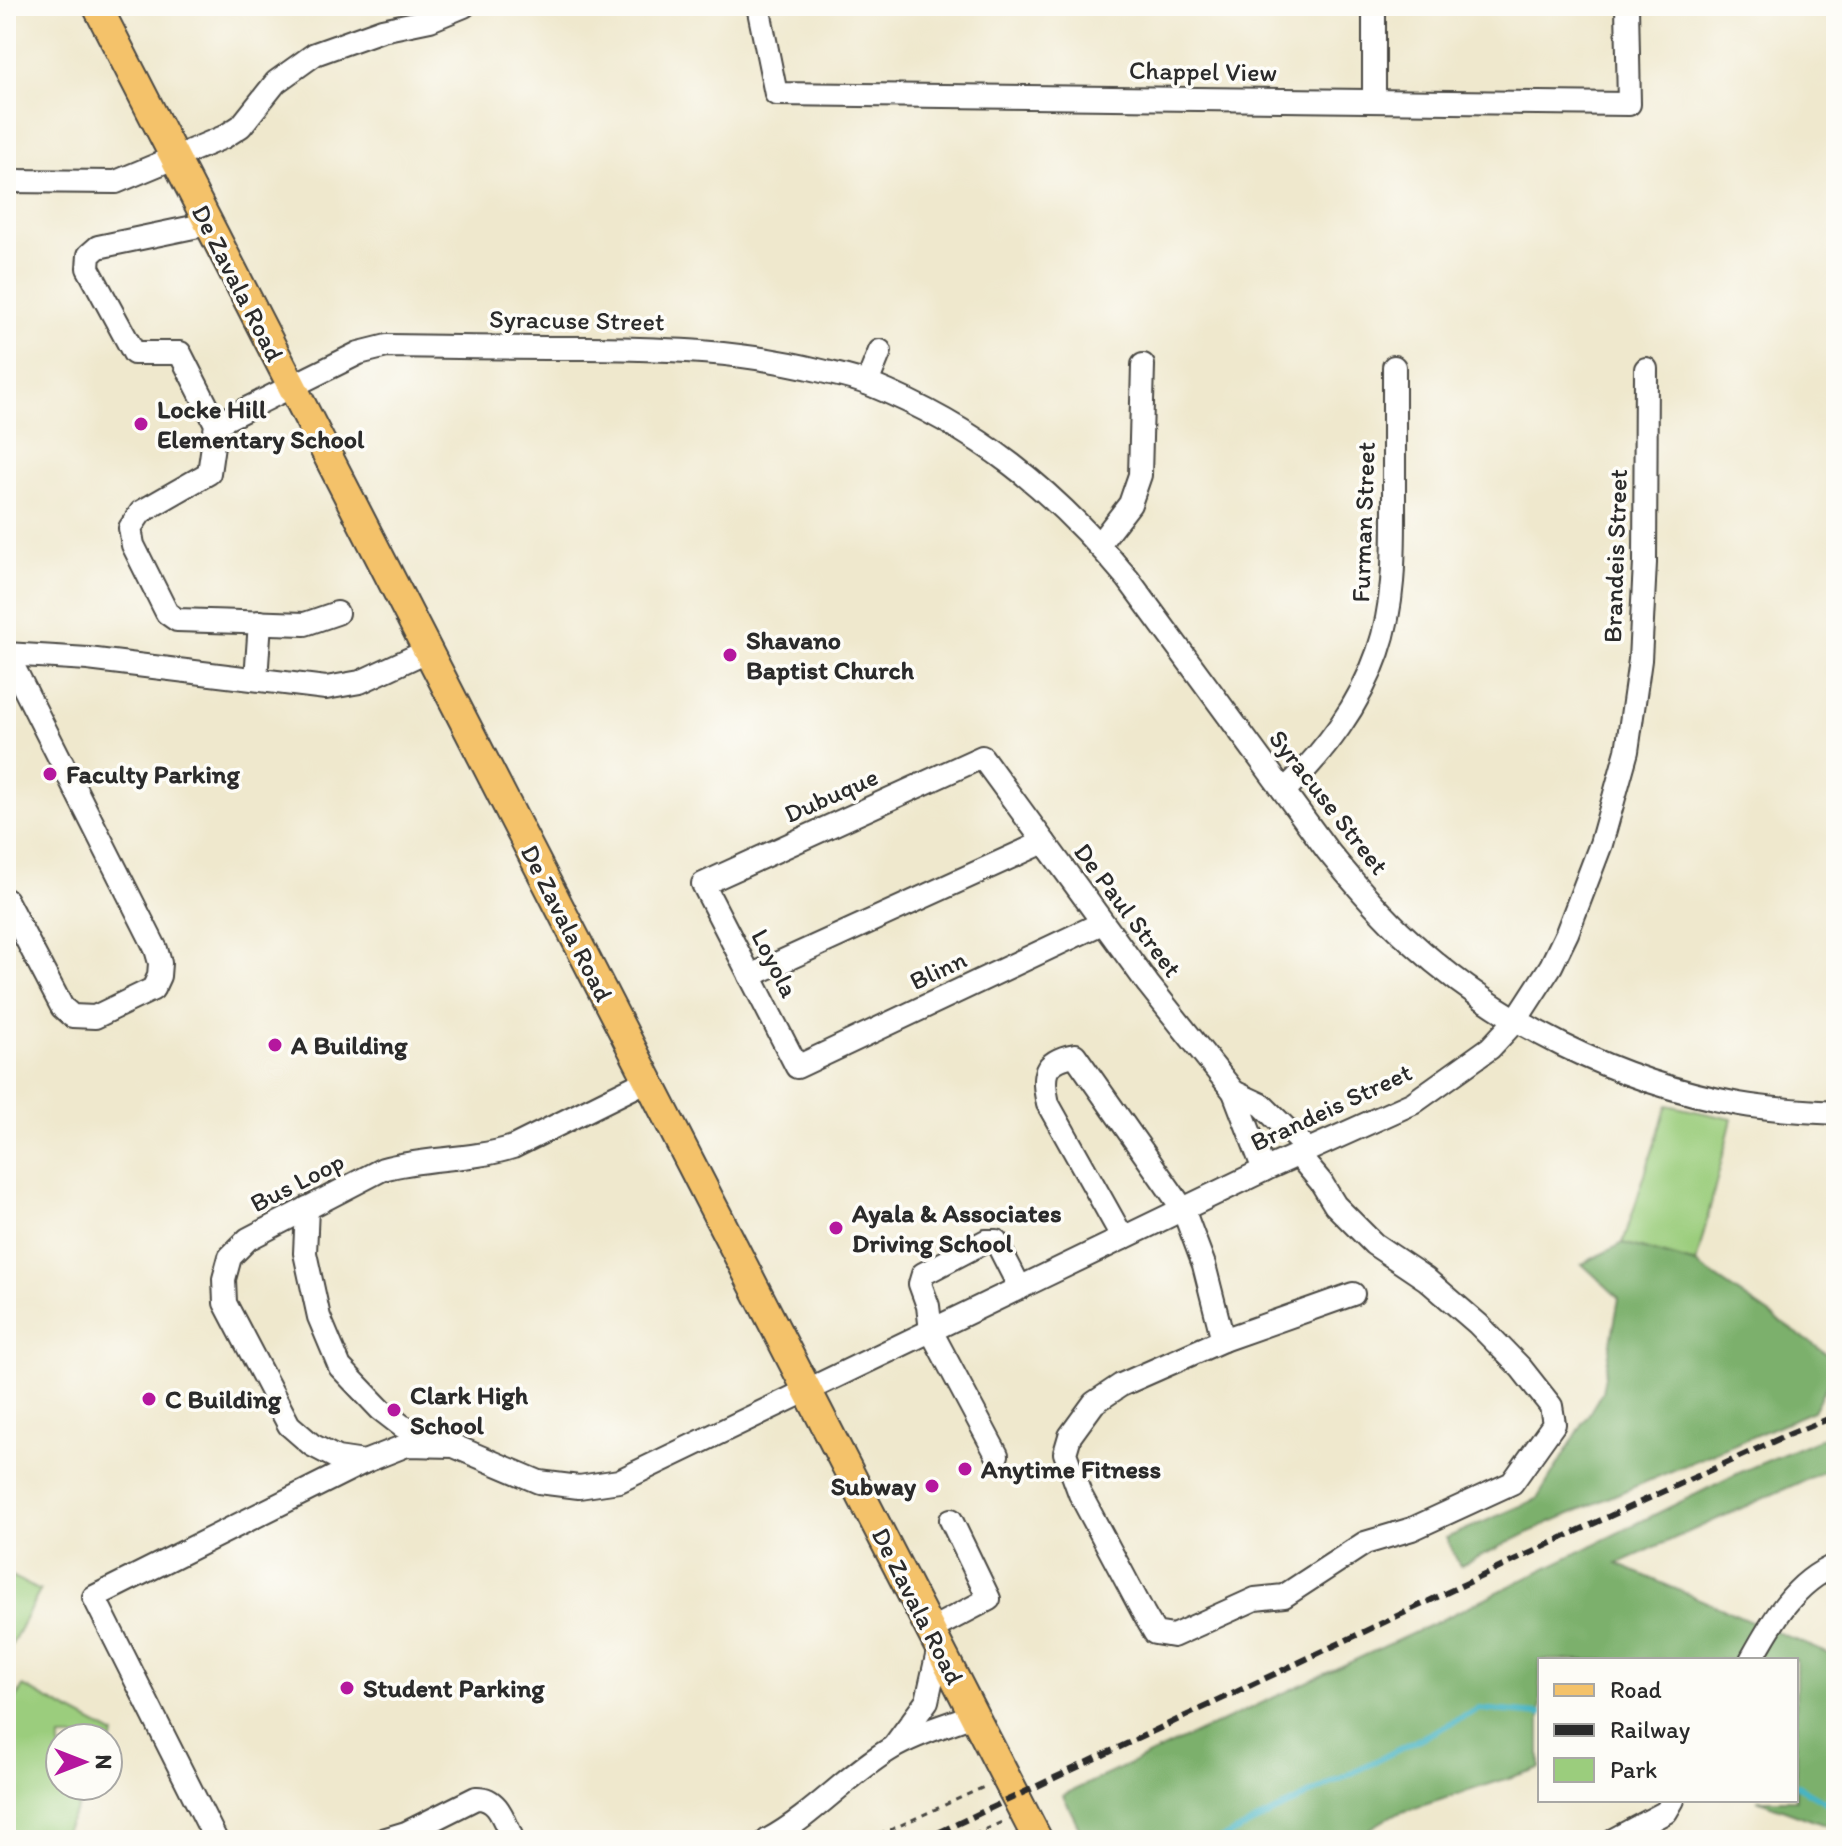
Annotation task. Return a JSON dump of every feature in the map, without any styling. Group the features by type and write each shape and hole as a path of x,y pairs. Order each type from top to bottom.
{"main road":[{"name":"De Zavala Road","path":"97,6 1038,1840"}],"street":[{"path":"6,181 116,182 224,137 241,126 276,82 315,54 382,30 430,20 464,6"},
{"name":"Chappel View","path":"758,6 776,94 1629,104 1627,6"},
{"path":"1374,6 1374,101"},
{"path":"208,224 98,247 89,255 88,268 134,353 180,353 216,424 209,473 141,512 130,528 133,545 167,613 177,620 305,624 337,613"},
{"name":"Syracuse Street","path":"216,424 292,389 359,353 387,346 720,352 780,361 867,383 952,424 1003,457 1051,495 1128,579 1361,892 1409,940 1461,984 1516,1020 1581,1054 1680,1090 1738,1104 1836,1113"},
{"path":"867,383 880,351"},
{"path":"1099,544 1130,504 1140,475 1143,365"},
{"name":"Furman Street","path":"1284,791 1311,765 1354,706 1379,649 1387,620 1394,558 1394,367"},
{"name":"Brandeis Street","path":"307,1208 305,1253 319,1317 340,1367 380,1409 402,1426 539,1482 579,1487 619,1481 1264,1170 1413,1103 1490,1048 1516,1020 1551,966 1567,933 1601,844 1627,751 1640,660 1646,369"},
{"path":"256,679 260,622"},
{"path":"6,654 88,659 326,688 360,682 427,651"},
{"path":"6,654 156,949 160,963 159,976 153,989 95,1017 72,1016 62,1007 6,900"},
{"name":"De Paul Street","path":"982,757 1102,923 1234,1092 1264,1170"},
{"name":"Dubuque","path":"703,884 982,757"},
{"path":"750,976 1044,842"},
{"name":"Loyola","path":"703,884 797,1067"},
{"name":"Blinn","path":"797,1067 1102,923"},
{"path":"1123,1238 1048,1104 1043,1080 1050,1064 1063,1057 1075,1055 1183,1209 1204,1265 1223,1340 1353,1294"},
{"name":"Bus Loop","path":"364,1462 337,1458 312,1445 289,1425 225,1303 224,1279 230,1257 248,1239 383,1169 405,1163 490,1155 513,1147 648,1080"},
{"name":"De Paul Street","path":"1223,1340 1121,1385 1094,1403 1070,1436 1065,1453 1080,1494 1155,1633 1173,1636 1255,1599 1284,1596 1365,1543 1412,1529 1512,1483 1554,1424 1551,1406 1521,1368 1478,1324 1426,1279 1374,1244 1335,1205 1303,1153 1262,1105 1234,1092"},
{"path":"997,1455 931,1331 928,1306 920,1284 923,1274 986,1241 996,1241 1020,1288"},
{"path":"216,1840 94,1597 364,1462 407,1445 454,1446"},
{"path":"893,1747 927,1701 934,1639 989,1599 951,1520"},
{"path":"1752,1658 1777,1614 1802,1587 1836,1565"},
{"path":"768,1840 793,1827 893,1747 973,1715"},
{"path":"383,1840 406,1833 476,1798 485,1798 495,1803 513,1840"},
{"path":"1613,1840 1666,1812 1672,1802"}],"path":[{"path":"868,1840 1005,1777"},
{"path":"963,1840 1024,1813"}],"green space":[{"path":"1667,1105 1732,1119 1696,1264 1623,1243"},
{"path":"1623,1243 1696,1264 1836,1360 1836,1368 1813,1411 1551,1522 1460,1566 1446,1538 1537,1499 1602,1392 1619,1298 1582,1264"},
{"path":"1836,1432 1836,1466 1617,1564 1836,1657 1836,1829 1762,1802 1798,1802 1798,1658 1538,1658 1538,1769 1393,1815 1351,1840 1085,1840 1063,1795 1437,1622 1743,1471"},
{"path":"6,1573 40,1591 6,1655"},
{"path":"23,1686 91,1722 44,1722 44,1802 80,1802 60,1840 6,1840 6,1718"}],"waterway":[{"path":"1219,1840 1479,1709 1538,1714"},
{"path":"1798,1786 1836,1808"}],"railway":[{"path":"923,1840 1573,1533 1785,1436 1836,1416"}],"place":[{"name":"Locke Hill Elementary School","path":"141,424"},
{"name":"Shavano Baptist Church","path":"730,655"},
{"name":"Faculty Parking","path":"50,774"},
{"name":"A Building","path":"275,1045"},
{"name":"Ayala & Associates Driving School","path":"836,1228"},
{"name":"C Building","path":"149,1399"},
{"name":"Clark High School","path":"394,1410"},
{"name":"Anytime Fitness","path":"965,1469"},
{"name":"Subway","path":"932,1486"},
{"name":"Student Parking","path":"347,1688"}]}
